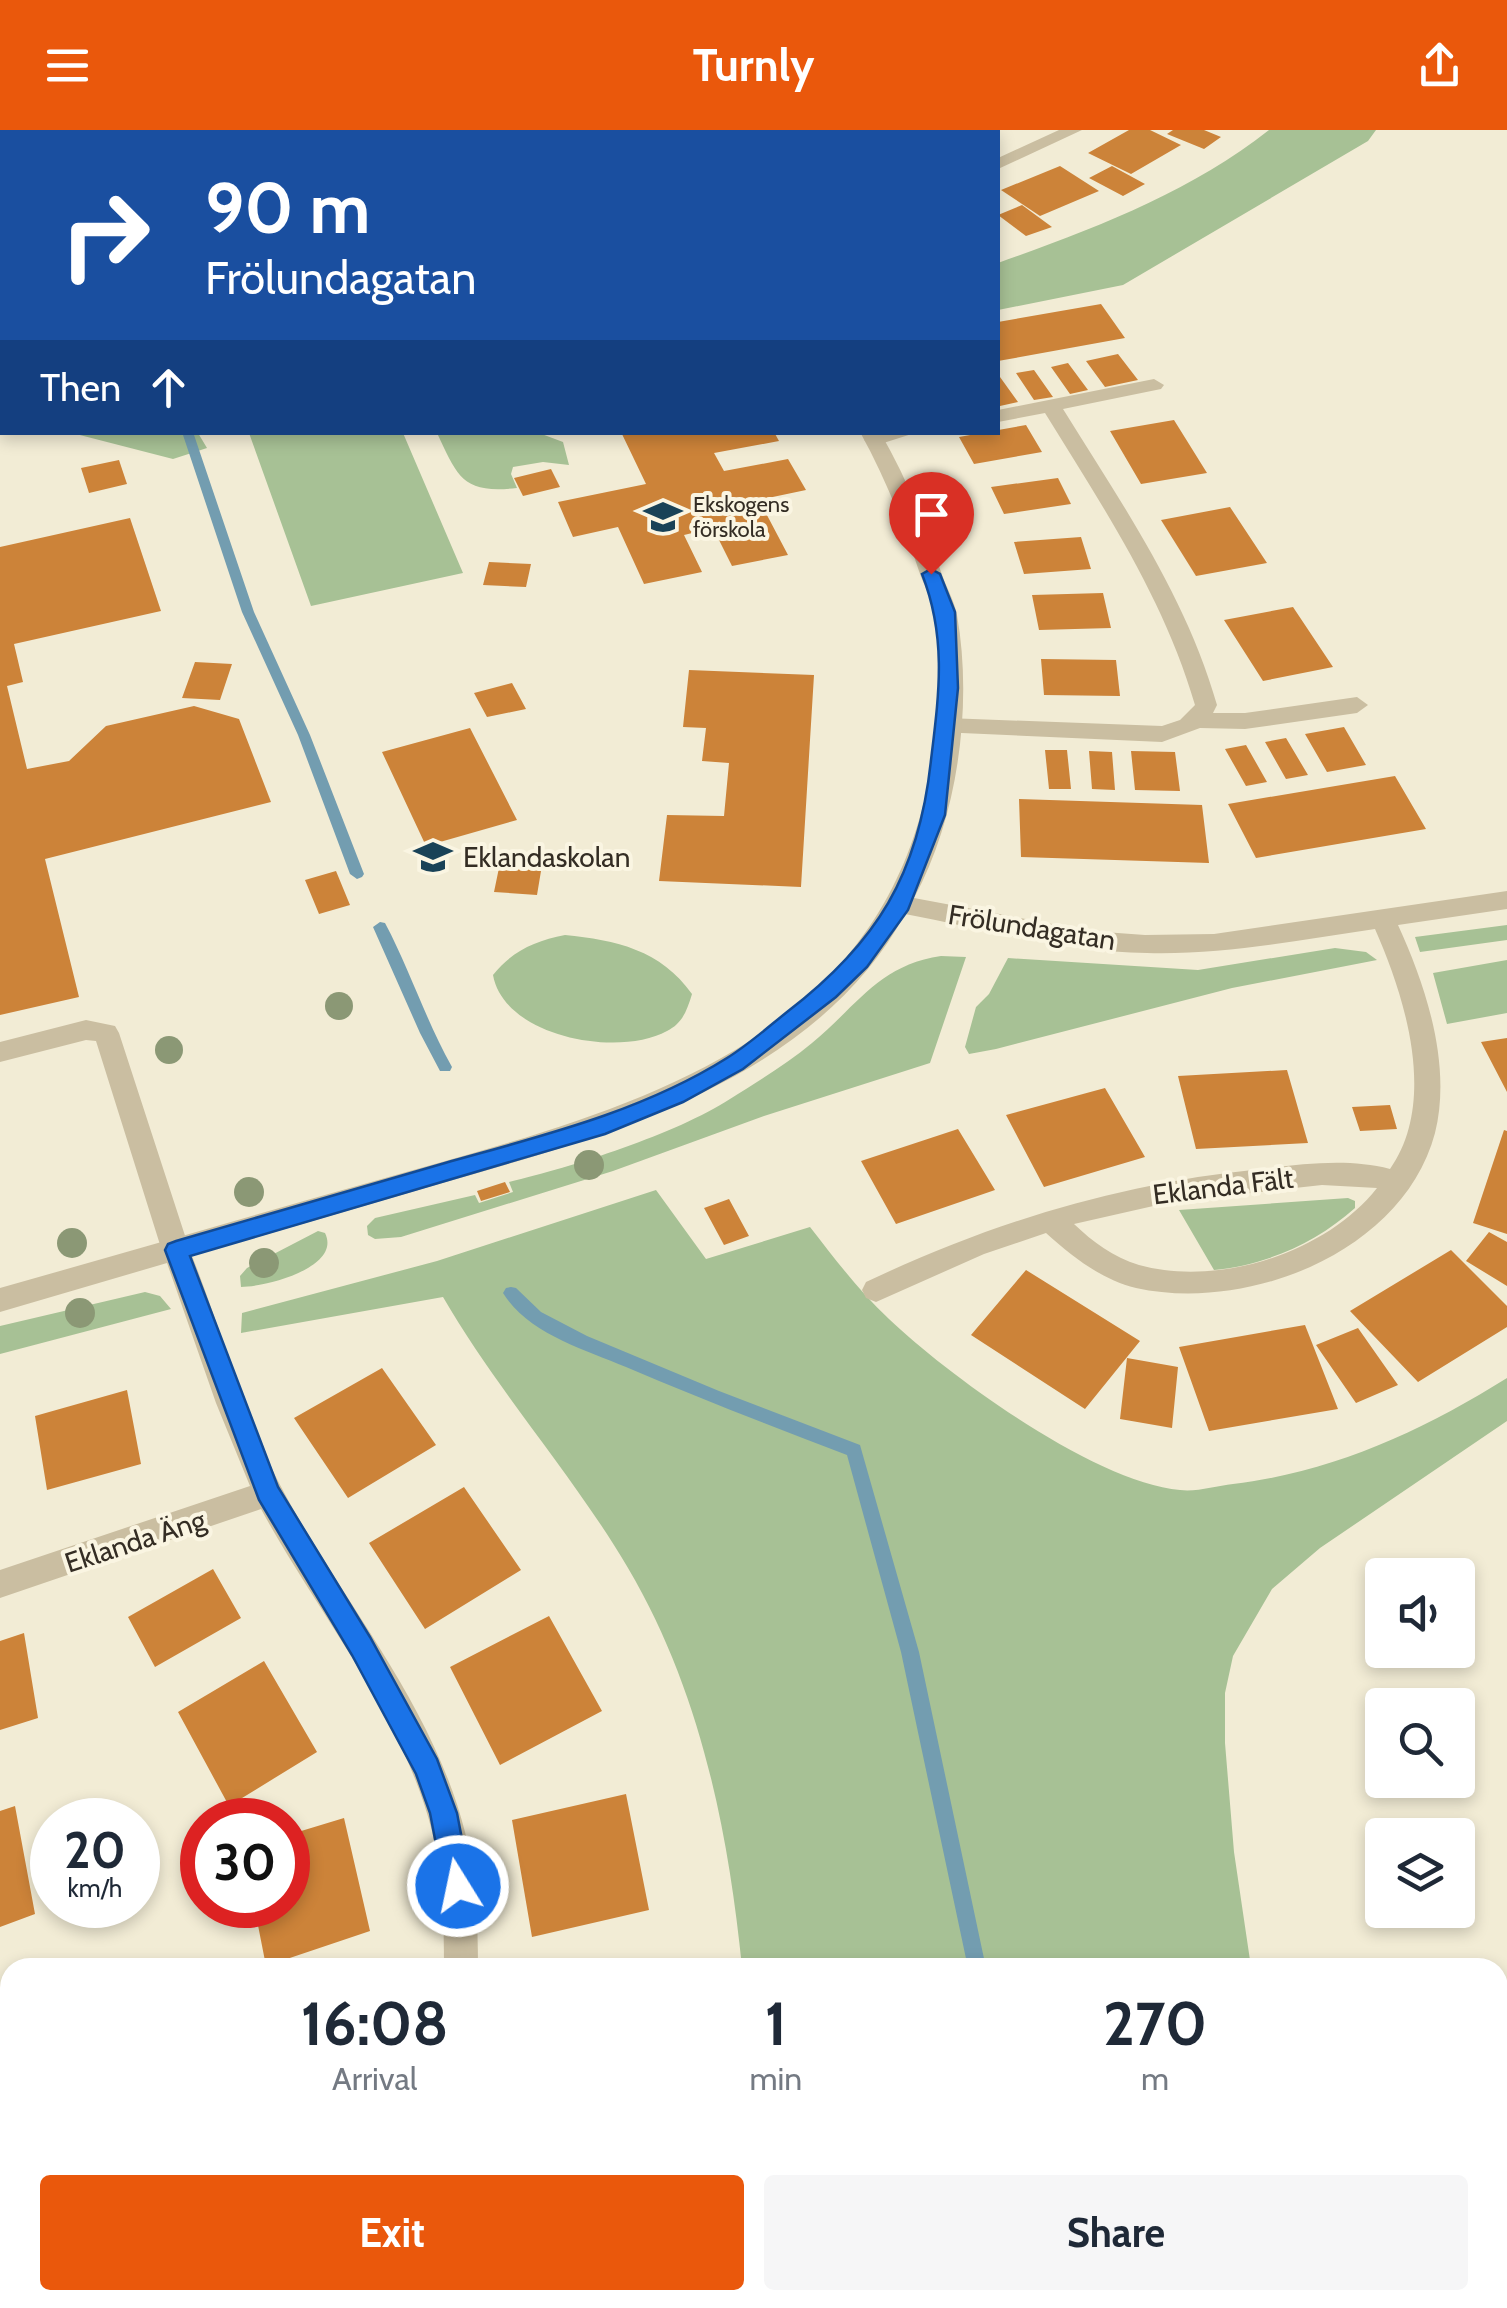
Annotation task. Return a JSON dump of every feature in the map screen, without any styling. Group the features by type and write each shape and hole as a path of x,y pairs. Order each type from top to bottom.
{"street":[{"path":"1000,163 1072,130"},
{"path":"1000,416 1154,385"},
{"path":"947,726 1162,734 1178,732 1197,720 1206,705 1198,670 1133,544 1051,406"},
{"path":"0,1300 598,1128 676,1096 736,1064 788,1026 860,962 900,904 935,815 947,726 946,612 907,501 872,436"},
{"path":"1197,720 1245,722 1357,705"},
{"name":"Frölundagatan","path":"900,904 1090,940 1146,944 1214,943 1507,900"},
{"path":"1050,1220 1068,1244 1115,1271 1158,1280 1230,1278 1276,1270 1346,1237 1398,1182 1413,1156 1423,1106 1422,1027 1404,962 1382,917"},
{"path":"0,1052 86,1030 106,1033 176,1250 268,1492 361,1646 428,1768 455,1862 460,1958"},
{"name":"Eklanda Fält","path":"876,1290 984,1240 1159,1190 1344,1175 1377,1175 1398,1182"},
{"name":"Eklanda Äng","path":"0,1584 225,1510 268,1492"}],"green space":[{"path":"1269,130 1376,130 1368,141 1123,285 1000,310 1000,262 1139,207 1238,152"},
{"path":"80,435 199,435 207,448 173,459"},
{"path":"250,435 404,435 463,573 311,606"},
{"path":"438,435 544,435 563,442 569,465 543,462 513,467 511,474 517,488 499,489 473,485 451,461"},
{"path":"1507,925 1507,940 1420,952 1415,937"},
{"path":"565,935 619,944 666,967 692,994 681,1020 646,1039 593,1041 540,1027 518,1014 502,996 493,975 525,948"},
{"path":"1335,948 1366,952 1377,960 1232,988 996,1049 969,1054 965,1047 976,1007 989,994 1008,958 1198,970"},
{"path":"941,956 966,957 930,1063 764,1116 613,1171 401,1237 375,1239 368,1235 367,1226 375,1218 475,1195 479,1203 513,1192 509,1182 563,1168 682,1125 802,1051 885,978 901,968"},
{"path":"1507,960 1507,1013 1447,1024 1433,973"},
{"path":"656,1190 706,1259 810,1227 878,1308 986,1397 1067,1448 1108,1468 1146,1483 1180,1490 1270,1478 1341,1459 1409,1432 1507,1378 1507,1421 1320,1548 1272,1589 1233,1656 1225,1693 1225,1743 1234,1852 1250,1958 741,1958 719,1812 707,1762 674,1662 653,1615 606,1533 487,1366 443,1297 241,1333 242,1313 437,1261"},
{"path":"1348,1198 1355,1201 1355,1208 1307,1242 1252,1263 1214,1270 1179,1210"},
{"path":"318,1231 325,1233 327,1245 323,1256 312,1265 283,1279 241,1287 240,1276 247,1268"},
{"path":"145,1292 160,1296 171,1309 0,1354 0,1326"}],"building":[{"path":"1129,130 1150,130 1181,145 1131,174 1088,153"},
{"path":"1173,130 1204,130 1221,137 1204,149 1167,134"},
{"path":"1060,166 1099,191 1040,216 1001,190"},
{"path":"1112,166 1145,184 1123,196 1089,178"},
{"path":"1022,205 1052,227 1026,236 1000,214"},
{"path":"1101,304 1125,338 1000,361 1000,322"},
{"path":"1118,354 1138,380 1105,387 1086,361"},
{"path":"1068,363 1088,390 1070,394 1051,367"},
{"path":"1034,370 1053,397 1034,400 1016,373"},
{"path":"1000,377 1018,402 1000,406"},
{"path":"1174,420 1207,473 1141,484 1110,431"},
{"path":"1026,425 1042,452 974,464 959,437 1000,435 1000,430"},
{"path":"622,435 776,435 779,441 714,453 724,471 788,459 806,490 759,500 788,555 732,566 713,528 684,535 702,572 644,584 618,527 573,537 558,502 646,484"},
{"path":"119,460 127,484 89,493 81,468"},
{"path":"551,469 560,487 523,496 514,478"},
{"path":"1058,478 1071,504 1004,514 991,487"},
{"path":"1230,507 1267,563 1196,576 1161,520"},
{"path":"130,518 161,611 14,644 23,682 7,686 27,769 69,761 106,726 194,706 239,719 271,802 45,859 79,997 0,1015 0,547"},
{"path":"1081,537 1091,569 1024,574 1014,542"},
{"path":"489,562 531,564 526,587 483,585"},
{"path":"1103,593 1111,628 1039,630 1032,595"},
{"path":"1293,607 1333,667 1263,681 1224,620"},
{"path":"1041,659 1116,660 1120,696 1044,695"},
{"path":"195,662 232,664 220,700 182,698"},
{"path":"689,670 814,675 801,887 659,881 667,815 724,816 729,763 702,761 706,728 683,727"},
{"path":"512,683 526,709 487,717 474,693"},
{"path":"1344,727 1366,765 1327,772 1305,734"},
{"path":"470,728 517,820 426,846 382,752"},
{"path":"1286,738 1308,775 1286,779 1265,742"},
{"path":"1246,745 1267,782 1246,786 1225,749"},
{"path":"1045,750 1067,750 1071,789 1049,789"},
{"path":"1089,751 1112,752 1115,790 1092,789"},
{"path":"1131,751 1175,752 1180,791 1135,790"},
{"path":"1395,776 1426,829 1256,858 1228,804"},
{"path":"1019,799 1202,805 1209,863 1021,857"},
{"path":"500,863 542,865 537,895 494,892"},
{"path":"336,871 350,905 319,914 305,880"},
{"path":"1507,1038 1507,1092 1481,1042"},
{"path":"1287,1070 1308,1143 1196,1149 1178,1076"},
{"path":"1105,1088 1145,1157 1044,1187 1006,1115"},
{"path":"1390,1105 1397,1129 1360,1131 1352,1107"},
{"path":"958,1129 995,1190 896,1224 861,1161"},
{"path":"1504,1130 1507,1131 1507,1234 1473,1223"},
{"path":"505,1182 510,1192 481,1201 477,1191"},
{"path":"729,1199 749,1236 724,1245 704,1208"},
{"path":"1489,1232 1507,1242 1507,1286 1466,1261"},
{"path":"1451,1250 1507,1306 1507,1327 1418,1382 1350,1311"},
{"path":"1026,1270 1140,1341 1085,1409 971,1335"},
{"path":"1305,1325 1338,1409 1209,1431 1179,1347"},
{"path":"1358,1328 1398,1385 1356,1403 1316,1345"},
{"path":"1127,1358 1178,1367 1172,1428 1120,1419"},
{"path":"382,1368 436,1445 348,1498 294,1418"},
{"path":"127,1390 141,1464 47,1490 35,1416"},
{"path":"464,1487 521,1570 425,1629 369,1543"},
{"path":"213,1569 241,1618 155,1667 128,1617"},
{"path":"549,1616 602,1711 500,1765 450,1667"},
{"path":"24,1633 38,1718 0,1730 0,1641"},
{"path":"264,1661 317,1752 242,1798 225,1798 178,1712"},
{"path":"626,1794 649,1910 532,1937 512,1820"},
{"path":"15,1806 30,1887 30,1916 0,1927 0,1811"},
{"path":"344,1818 370,1931 290,1958 264,1958 259,1928 310,1928 310,1828"}],"waterway":[{"path":"188,435 248,612 304,735 357,874"},
{"path":"380,927 445,1067"},
{"path":"511,1293 550,1326 582,1341 854,1450 910,1652 975,1958"}],"place":[{"name":"Ekskogens förskola","path":"663,517"},
{"name":"Eklandaskolan","path":"433,857"}],"route":[{"path":"458,1886 443,1813 428,1768 361,1646 268,1492 176,1250 598,1128 676,1096 736,1064 829,991 860,962 900,904 935,815 948,688 946,612 931,574"}]}
